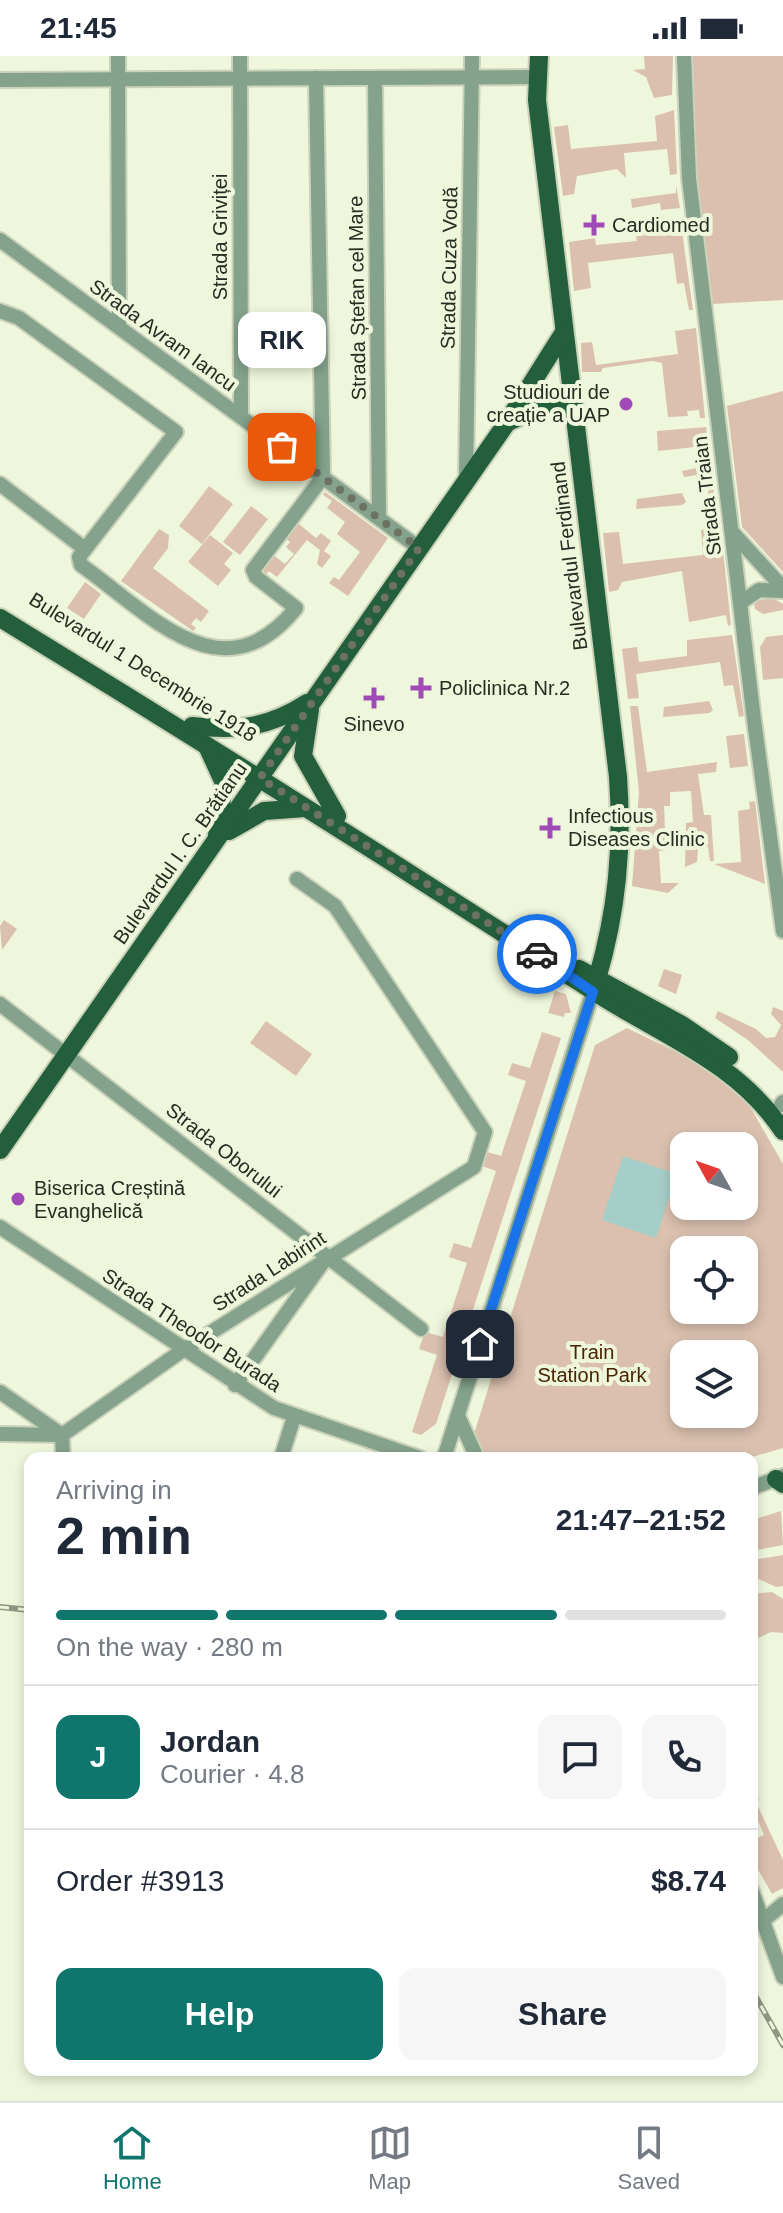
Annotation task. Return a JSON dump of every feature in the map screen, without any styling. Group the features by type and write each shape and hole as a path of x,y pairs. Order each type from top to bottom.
{"main road":[{"name":"Bulevardul Ferdinand","path":"539,56 537,77 564,332 622,832 611,930 595,985"},
{"name":"Bulevardul I. C. Brătianu","path":"0,1150 506,424 564,332"},
{"name":"Bulevardul I. C. Brătianu","path":"506,424 531,410 572,400"},
{"name":"Bulevardul 1 Decembrie 1918","path":"0,603 192,726 308,808 595,985 682,1025 736,1061 782,1105"},
{"name":"Bulevardul 1 Decembrie 1918","path":"0,618 205,744 337,816 717,1063 757,1096 783,1131"},
{"path":"192,726 229,730 254,728 282,719 313,700"},
{"path":"313,700 303,756 337,816"},
{"path":"205,744 212,751 224,783 217,839"},
{"path":"217,839 264,811 308,808"}],"street":[{"path":"118,56 119,327"},
{"name":"Strada Griviței","path":"240,56 241,417"},
{"name":"Strada Cuza Vodă","path":"466,480 472,56"},
{"name":"Strada Traian","path":"684,56 689,178 783,931"},
{"path":"0,80 537,77"},
{"path":"0,311 19,318 176,432 79,557 81,565 187,642 203,648 247,647 277,632 296,608 256,577 253,570 323,477 316,78"},
{"name":"Strada Ștefan cel Mare","path":"375,78 379,518"},
{"name":"Strada Avram Iancu","path":"0,240 419,548"},
{"path":"0,484 85,549"},
{"path":"731,531 783,590"},
{"path":"740,603 759,590 783,590"},
{"name":"Strada Labirint","path":"62,1435 183,1350 474,1167 485,1132 335,906 297,879"},
{"name":"Bulevardul Ferdinand","path":"446,1452 595,985"},
{"name":"Strada Oborului","path":"0,1004 421,1329"},
{"name":"Strada Theodor Burada","path":"0,1227 235,1385 294,1417 402,1452"},
{"path":"235,1385 327,1257"},
{"path":"0,1392 62,1435"},
{"path":"458,1416 474,1452"},
{"path":"283,1452 294,1417"},
{"path":"0,1434 62,1435"},
{"path":"62,1435 63,1452"},
{"path":"758,1486 781,1480"},
{"path":"764,1920 783,1904"},
{"path":"758,1906 783,1977"}],"green space":[{"path":"644,56 673,56 672,95 654,98 646,77 633,70 645,69"},
{"path":"690,56 783,56 783,300 713,304 695,163"},
{"path":"674,110 677,174 670,175 667,149 624,153 626,178 617,169 577,176 574,194 563,196 554,127 568,125 571,149 657,141 655,116"},
{"path":"676,185 680,208 661,210 660,203 632,208 631,199 676,193"},
{"path":"663,221 664,227 681,224 693,310 689,310 684,283 677,284 673,253 588,263 591,288 574,291 569,242 595,238 596,245 637,241 634,225"},
{"path":"696,328 705,418 700,418 699,410 687,411 688,416 668,417 662,363 652,361 603,368 601,372 582,372 581,343 592,342 596,365 678,354 675,331"},
{"path":"783,391 783,572 742,527 727,406"},
{"path":"706,427 716,508 713,509 703,474 684,477 682,471 697,468 695,447 658,451 657,431"},
{"path":"209,486 233,504 202,544 179,526"},
{"path":"325,492 388,538 348,596 329,583 334,577 339,580 360,552 337,534 345,522 327,508 332,501 323,495"},
{"path":"682,493 686,502 682,505 636,509 637,499"},
{"path":"311,505 299,524 316,538 321,533 331,541 324,551 331,556 322,568 317,564 320,550 307,540 277,577 269,571 264,577 263,566 272,554 285,564 294,554 286,547 290,542 285,538"},
{"path":"251,506 268,519 240,555 223,542"},
{"path":"720,523 731,625 728,626 726,615 689,622 682,571 622,582 618,590 609,592 603,533 619,532 623,564 703,555 701,530 706,529 707,525"},
{"path":"159,529 169,535 168,548 153,568 209,611 201,622 196,618 191,624 196,628 193,631 121,581"},
{"path":"210,535 233,553 224,564 231,570 218,586 188,562"},
{"path":"85,582 101,594 84,619 67,608"},
{"path":"773,598 783,604 783,610 763,614 755,609 754,601"},
{"path":"732,635 744,716 739,717 733,685 724,686 720,662 636,674 639,698 628,699 622,649 637,647 639,662 687,656 687,640"},
{"path":"783,635 783,678 763,680 760,647 766,637"},
{"path":"709,701 713,710 709,713 663,717 664,707"},
{"path":"630,706 638,706 647,772 717,762 716,772 698,774 704,815 711,815 714,861 710,861 708,847 698,848 697,862 685,867 686,823 693,822 691,791 670,792 670,806 664,806 666,850 659,851 661,883 679,883 668,893 632,886 639,792"},
{"path":"744,734 748,766 730,768 726,736"},
{"path":"755,801 765,884 714,864 741,862 738,811 750,809 749,802"},
{"path":"4,920 17,929 2,950 0,926"},
{"path":"664,969 682,975 676,994 658,986"},
{"path":"555,991 566,994 571,1013 565,1013 564,1017 548,1013"},
{"path":"773,1007 783,1011 783,1072 748,1040 715,1018 718,1011 756,1029 766,1038 775,1037 781,1025 771,1014"},
{"path":"266,1021 312,1054 296,1076 250,1043"},
{"name":"Train Station Park","path":"627,1028 683,1055 734,1089 752,1110 783,1164 783,1448 758,1455 758,1452 480,1452 474,1434 595,1045"},
{"path":"542,1032 561,1038 436,1424 421,1435 412,1432 437,1355 419,1349 425,1332 443,1337 467,1263 449,1257 454,1243 471,1248 496,1171 479,1165 484,1151 501,1156 526,1081 508,1075 512,1063 530,1068"},
{"path":"781,1511 783,1545 758,1550 758,1518"},
{"path":"783,1555 783,1586 776,1587 758,1579 758,1559"},
{"path":"772,1592 783,1599 783,1633 771,1632 758,1638 758,1593"},
{"path":"758,1806 783,1860 783,1888 772,1894 758,1870 758,1838 764,1835 758,1820"}],"water":[{"path":"623,1156 670,1172 670,1195 656,1238 602,1220"}],"railway":[{"path":"0,1607 24,1609"},
{"path":"758,2001 783,2045"}],"way so far":[{"path":"282,447 419,548 260,778 537,954"}],"place":[{"name":"Cardiomed","path":"594,225"},
{"name":"Studiouri de creație a UAP","path":"626,404"},
{"name":"RIK","path":"282,447"},
{"name":"Policlinica Nr.2","path":"421,688"},
{"name":"Sinevo","path":"374,698"},
{"name":"Infectious Diseases Clinic","path":"550,828"},
{"name":"Biserica Creștină Evanghelică","path":"18,1199"}],"route":[{"path":"480,1344 593,992 537,954"}]}
